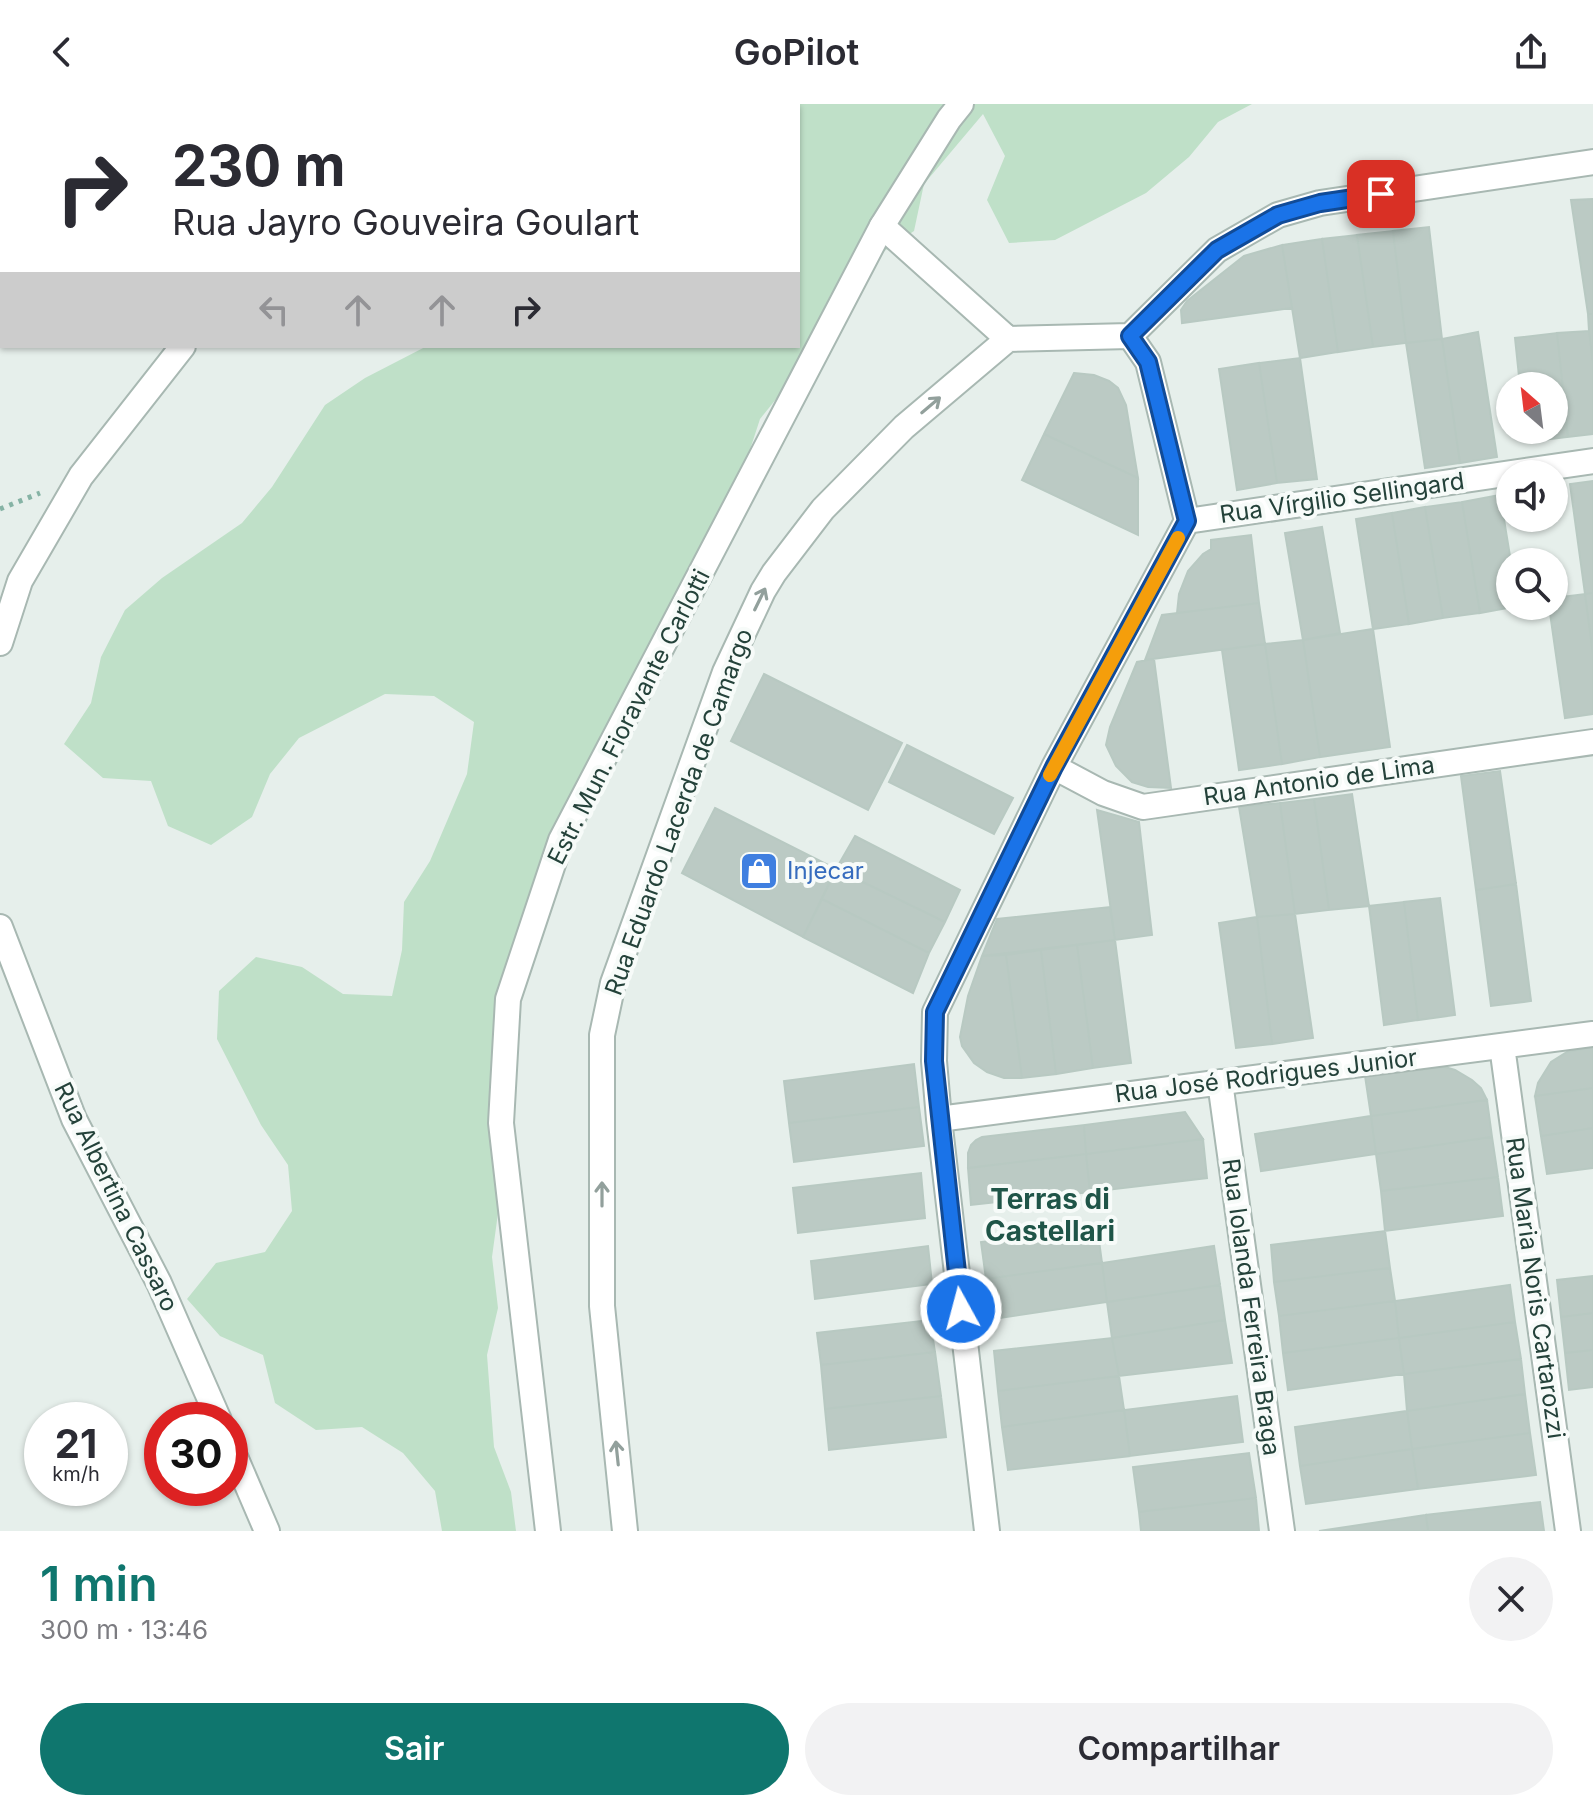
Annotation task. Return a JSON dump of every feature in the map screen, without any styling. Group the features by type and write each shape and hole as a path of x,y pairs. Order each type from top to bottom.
{"street":[{"name":"Estr. Mun. Fioravante Carlotti","path":"548,1531 501,1123 508,999 561,840 882,226 961,104"},
{"path":"882,226 1008,339 1130,336 1217,250 1278,215 1320,203 1593,162"},
{"path":"987,1531 939,1119 934,1061 935,1012 1054,767 1187,521 1148,362 1130,336"},
{"name":"Rua Eduardo Lacerda de Camargo","path":"625,1531 602,1306 602,1035 613,983 725,672 774,573 823,509 904,427 1008,339"},
{"path":"0,643 20,581 81,476 181,348"},
{"name":"Rua Vírgilio Sellingard","path":"1187,521 1593,461"},
{"name":"Rua Antonio de Lima","path":"1054,767 1103,793 1143,807 1593,742"},
{"name":"Rua Albertina Cassaro","path":"0,927 74,1119 159,1283 211,1402"},
{"name":"Rua José Rodrigues Junior","path":"939,1119 1593,1034"},
{"name":"Rua Maria Noris Cartarozzi","path":"1502,1046 1568,1531"},
{"name":"Rua Iolanda Ferreira Braga","path":"1220,1082 1282,1531"},
{"path":"248,1487 267,1531"}],"green space":[{"path":"800,104 1252,104 1218,122 1189,157 1146,193 1055,240 1009,243 987,200 1005,156 983,114 924,184 914,231 874,258 831,294 789,383 760,419 744,468 647,688 631,737 605,778 521,957 492,1257 498,1308 487,1355 494,1447 511,1492 516,1531 442,1531 435,1491 403,1453 362,1427 316,1430 275,1403 263,1355 220,1336 187,1299 216,1263 265,1252 292,1211 288,1165 261,1125 217,1039 219,991 256,957 302,967 343,994 392,996 402,950 404,902 430,861 467,774 474,722 434,696 385,694 299,738 270,774 252,817 211,845 168,826 151,781 103,778 64,744 91,703 101,657 125,610 162,578 242,523 272,487 325,405 365,378 423,348 800,348"}],"building":[{"path":"1593,199 1593,314 1588,314 1571,200"},
{"path":"1429,227 1442,339 1406,343 1393,231"},
{"path":"1393,231 1406,343 1373,347 1357,235"},
{"path":"1357,235 1373,347 1338,352 1322,239"},
{"path":"1322,239 1338,352 1300,358 1282,245"},
{"path":"1282,245 1292,308 1182,323 1181,310 1187,301 1244,256"},
{"path":"1588,314 1593,314 1593,363 1589,331"},
{"path":"1589,331 1593,363 1593,434 1568,437 1568,372 1561,372 1557,333"},
{"path":"1478,332 1497,457 1460,463 1442,339"},
{"path":"1557,333 1561,372 1519,372 1515,338"},
{"path":"1442,339 1460,463 1425,468 1406,343"},
{"path":"1300,358 1317,479 1277,483 1259,363"},
{"path":"1259,363 1277,483 1237,490 1219,369"},
{"path":"1074,373 1094,375 1118,388 1126,405 1138,478 1044,434"},
{"path":"1044,434 1138,478 1138,535 1022,480"},
{"path":"1593,481 1593,593 1585,594 1570,484"},
{"path":"1496,496 1496,532 1506,532 1509,548 1496,548 1496,610 1480,613 1462,502"},
{"path":"1462,502 1480,613 1443,618 1425,507"},
{"path":"1425,507 1443,618 1409,624 1392,513"},
{"path":"1392,513 1409,624 1373,629 1356,519"},
{"path":"1322,527 1340,633 1303,640 1285,533"},
{"path":"1251,535 1259,603 1177,613 1179,594 1188,571 1211,549 1211,540"},
{"path":"1593,593 1593,654 1585,594"},
{"path":"1585,594 1593,654 1593,714 1565,718 1551,620 1568,620 1568,596"},
{"path":"1259,603 1265,644 1145,660 1162,615"},
{"path":"1373,629 1390,747 1320,757 1303,640"},
{"path":"1303,640 1320,757 1282,764 1265,644"},
{"path":"1265,644 1282,764 1239,770 1222,650"},
{"path":"1154,659 1171,788 1148,787 1132,782 1116,766 1106,745 1110,727 1137,662"},
{"path":"764,674 902,743 868,810 731,741"},
{"path":"907,745 1013,798 994,834 889,782"},
{"path":"1500,771 1516,884 1476,890 1461,776"},
{"path":"1352,794 1369,906 1329,910 1314,799"},
{"path":"1314,799 1329,910 1295,914 1280,803"},
{"path":"1280,803 1295,914 1257,917 1239,807"},
{"name":"Injecar","path":"715,808 836,869 803,937 682,873"},
{"path":"1097,810 1139,822 1152,935 1115,940"},
{"path":"855,836 960,890 945,922 836,869"},
{"path":"836,869 945,922 929,953 822,899"},
{"path":"1516,884 1531,1001 1491,1006 1476,890"},
{"path":"1440,898 1455,1015 1418,1020 1404,902"},
{"path":"822,899 929,953 913,993 803,937"},
{"path":"1404,902 1418,1020 1384,1025 1369,906"},
{"path":"1110,907 1115,940 982,956 997,919"},
{"path":"1295,914 1313,1038 1272,1044 1257,917"},
{"path":"1257,917 1272,1044 1236,1048 1219,923"},
{"path":"1115,940 1131,1063 1093,1068 1077,945"},
{"path":"1077,945 1093,1068 1056,1074 1041,950"},
{"path":"1041,950 1056,1074 1022,1078 1006,955"},
{"path":"1006,955 1022,1078 1004,1078 987,1072 974,1063 962,1046 960,1037 968,996 982,956"},
{"path":"1593,1047 1593,1088 1535,1096 1538,1083 1551,1062 1567,1052"},
{"path":"914,1064 919,1107 789,1123 784,1081"},
{"path":"1445,1067 1472,1080 1487,1100 1371,1116 1365,1076"},
{"path":"1593,1088 1593,1128 1541,1136 1535,1096"},
{"path":"1487,1100 1492,1137 1376,1154 1371,1116"},
{"path":"919,1107 924,1146 794,1162 789,1123"},
{"path":"1185,1112 1203,1139 1086,1154 1084,1125"},
{"path":"1371,1116 1376,1154 1261,1171 1255,1134"},
{"path":"1084,1125 1086,1154 968,1168 971,1145 982,1137"},
{"path":"1593,1128 1593,1168 1547,1174 1541,1136"},
{"path":"1492,1137 1498,1177 1381,1191 1376,1154"},
{"path":"1203,1139 1207,1178 1090,1192 1086,1154"},
{"path":"1086,1154 1090,1192 971,1205 968,1168"},
{"path":"921,1173 925,1218 798,1233 793,1188"},
{"path":"1498,1177 1503,1216 1385,1231 1381,1191"},
{"path":"1097,1226 1102,1263 986,1279 981,1242"},
{"path":"1385,1231 1390,1268 1274,1282 1271,1245"},
{"path":"928,1246 932,1284 815,1299 811,1261"},
{"path":"1214,1246 1220,1285 1107,1302 1102,1263"},
{"path":"1102,1263 1107,1302 992,1319 986,1279"},
{"path":"1390,1268 1395,1301 1279,1316 1274,1282"},
{"path":"1593,1276 1593,1313 1561,1317 1557,1280"},
{"path":"1220,1285 1225,1320 1112,1338 1107,1302"},
{"path":"1510,1285 1515,1322 1399,1338 1395,1301"},
{"path":"1395,1301 1399,1338 1283,1353 1279,1316"},
{"path":"1593,1313 1593,1350 1565,1353 1561,1317"},
{"path":"930,1320 935,1352 821,1365 817,1333"},
{"path":"1225,1320 1232,1363 1119,1376 1112,1338"},
{"path":"1515,1322 1521,1359 1404,1374 1399,1338"},
{"path":"1112,1338 1119,1376 998,1391 994,1351"},
{"path":"1399,1338 1404,1374 1288,1390 1283,1353"},
{"path":"1593,1350 1593,1387 1569,1390 1565,1353"},
{"path":"935,1352 941,1396 825,1409 821,1365"},
{"path":"1521,1359 1525,1394 1407,1411 1404,1374"},
{"path":"1119,1376 1124,1410 1002,1427 998,1391"},
{"path":"1525,1394 1530,1433 1412,1449 1407,1411"},
{"path":"941,1396 946,1437 829,1450 825,1409"},
{"path":"1237,1396 1243,1442 1130,1456 1124,1410"},
{"path":"1124,1410 1130,1456 1008,1470 1002,1427"},
{"path":"1407,1411 1412,1449 1300,1466 1295,1427"},
{"path":"1530,1433 1536,1475 1418,1489 1412,1449"},
{"path":"1412,1449 1418,1489 1306,1504 1300,1466"},
{"path":"1249,1453 1256,1498 1139,1512 1133,1467"},
{"path":"1256,1498 1259,1531 1141,1531 1139,1512"},
{"path":"1540,1502 1544,1531 1428,1531 1426,1515"},
{"path":"1426,1515 1428,1531 1319,1531"}],"slow traffic":[{"path":"1050,775 1178,538"}],"place":[{"name":"Injecar","path":"759,871"}],"district":[{"name":"Terras di Castellari","path":"1050,1215"}],"route":[{"path":"961,1309 939,1119 934,1061 935,1012 1054,767 1187,521 1148,362 1130,336 1217,250 1278,215 1320,203 1381,194"}]}
